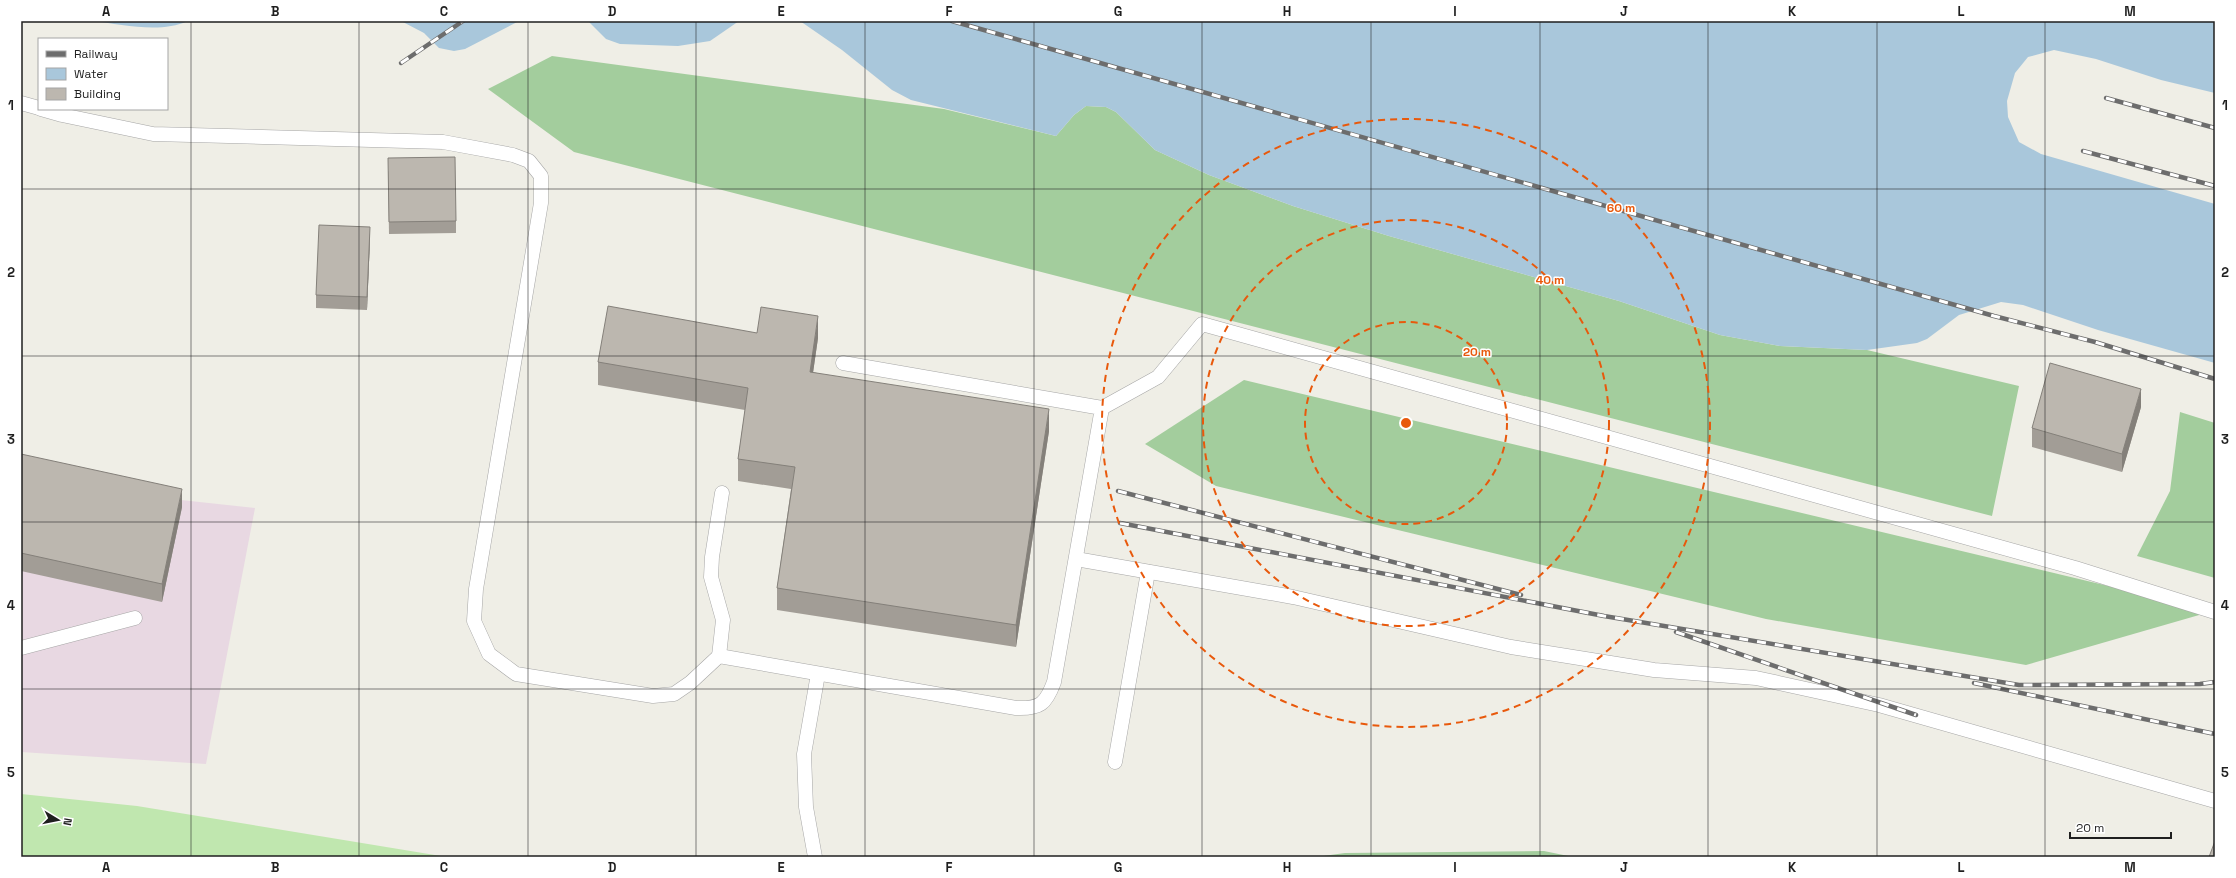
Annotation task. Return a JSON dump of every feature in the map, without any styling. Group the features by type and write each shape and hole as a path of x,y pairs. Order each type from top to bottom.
{"lane":[{"path":"21,103 38,108"},
{"path":"43,110 62,116 153,134 443,142 513,155 529,162 542,176 541,203 476,589 474,621 489,654 516,674 638,695 674,694 690,683 719,656 723,620 711,577 712,557 722,493"},
{"path":"843,363 1102,408 1158,376 1202,324 2075,568 2215,612"},
{"path":"719,656 1016,708 1032,709 1048,698 1054,682 1102,408"},
{"path":"1076,559 1293,597 1511,648 1654,670 1756,678 1879,705 2215,801"},
{"path":"1115,762 1148,572"},
{"path":"21,648 135,618"},
{"path":"815,857 806,807 804,754 818,674"}],"shaded area":[{"path":"21,466 181,500 255,508 206,764 21,752"}],"green space":[{"path":"552,56 944,109 1056,136 1074,115 1086,106 1106,107 1116,112 1155,150 1209,175 1293,206 1389,236 1619,301 1720,335 1780,346 1867,350 2019,386 1992,516 574,152 488,89"},
{"path":"1244,380 2213,611 2026,665 1766,619 1216,486 1145,444"},
{"path":"2180,412 2215,423 2215,578 2137,556 2170,491"},
{"path":"21,794 137,806 447,857 21,857"},
{"path":"1544,851 1573,857 1316,857 1345,853"}],"water":[{"path":"92,21 188,21 177,25 153,28"},
{"path":"401,21 519,21 465,49 454,51 439,48 424,33"},
{"path":"588,21 739,21 710,41 678,46 620,44 606,39"},
{"path":"800,21 2215,21 2215,93 2161,80 2096,59 2054,50 2028,57 2015,73 2007,101 2008,117 2019,142 2041,154 2215,204 2215,363 2098,330 2023,305 2001,302 1959,315 1927,339 1917,343 1867,350 1780,346 1720,335 1619,301 1389,236 1293,206 1209,175 1155,150 1116,112 1106,107 1086,106 1074,115 1056,136 911,100 892,90 842,50"}],"building":[{"path":"455,157 456,221 389,222 388,158"},
{"path":"319,225 370,227 367,297 316,295"},
{"path":"608,306 757,333 761,307 818,316 810,372 1049,409 1016,625 777,588 795,467 738,459 748,388 598,362"},
{"path":"2050,363 2141,389 2122,454 2032,428"},
{"path":"21,454 182,489 162,584 21,553"},
{"path":"2215,841 2215,857 2209,857"}],"railway":[{"path":"401,63 463,21"},
{"path":"952,21 1994,316 2095,342 2215,379"},
{"path":"2106,98 2215,128"},
{"path":"2083,151 2215,186"},
{"path":"1118,491 1521,595"},
{"path":"1120,523 1604,616 2019,685 2200,684 2215,682"},
{"path":"1676,632 1916,715"},
{"path":"1974,683 2215,734"}]}
